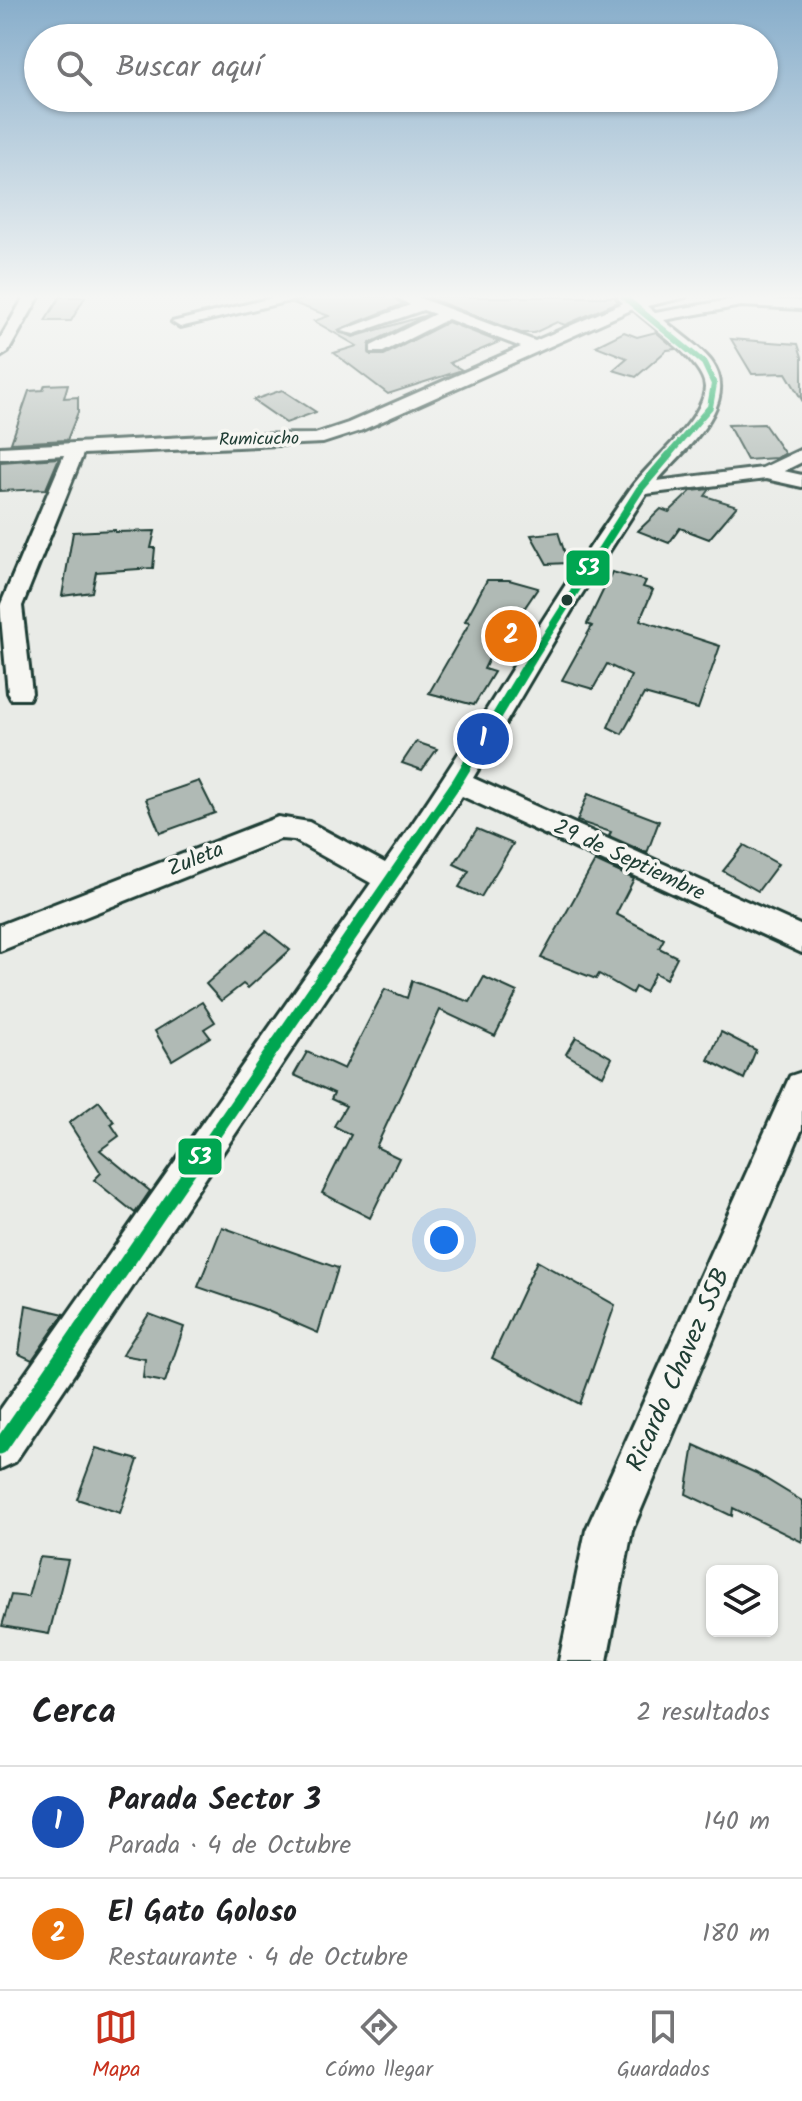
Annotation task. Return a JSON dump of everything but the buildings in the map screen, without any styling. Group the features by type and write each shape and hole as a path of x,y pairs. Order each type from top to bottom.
{"street":[{"name":"Rumicucho","path":"0,453 223,440 317,439 354,427 473,375"},
{"path":"0,1447 457,782 567,600 640,489 710,407 714,384 709,375"},
{"path":"20,693 11,606 76,449"},
{"path":"640,489 766,473 802,455"},
{"path":"766,473 802,481"},
{"name":"29 de Septiembre","path":"457,782 802,940"},
{"name":"Zuleta","path":"0,938 278,828 299,830 389,879"},
{"name":"Ricardo Chavez S5B","path":"583,1661 609,1530 802,1088"}],"transit line":[{"name":"53","path":"0,1447 457,782 567,600 640,489 710,407 714,384 709,375"}],"place":[{"name":"El Gato Goloso","path":"511,636"},
{"name":"Parada Sector 3","path":"483,739"}]}
